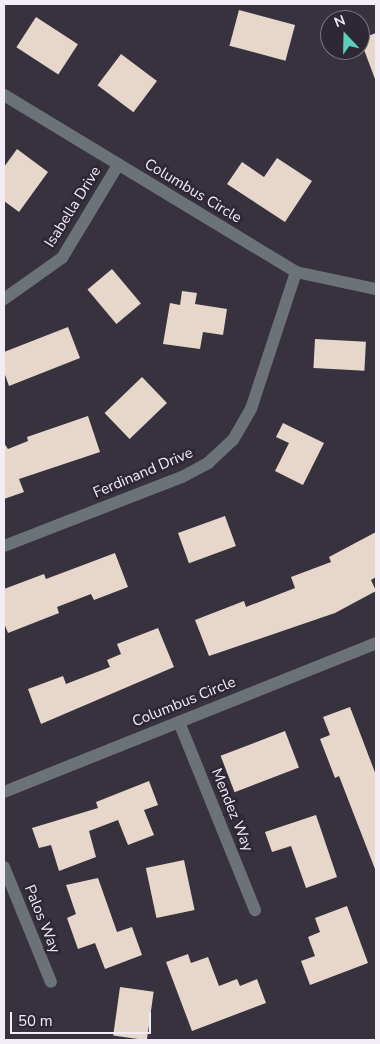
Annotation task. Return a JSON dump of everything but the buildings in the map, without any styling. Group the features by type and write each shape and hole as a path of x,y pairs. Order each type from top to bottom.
{"street":[{"name":"Columbus Circle","path":"4,95 296,272 376,289"},
{"name":"Isabella Drive","path":"4,299 62,258 118,164"},
{"name":"Ferdinand Drive","path":"4,546 182,477 208,463 234,440 251,409 296,272"},
{"name":"Columbus Circle","path":"4,792 376,644"},
{"name":"Mendez Way","path":"179,722 255,910"},
{"name":"Palos Way","path":"4,867 51,982"}]}
